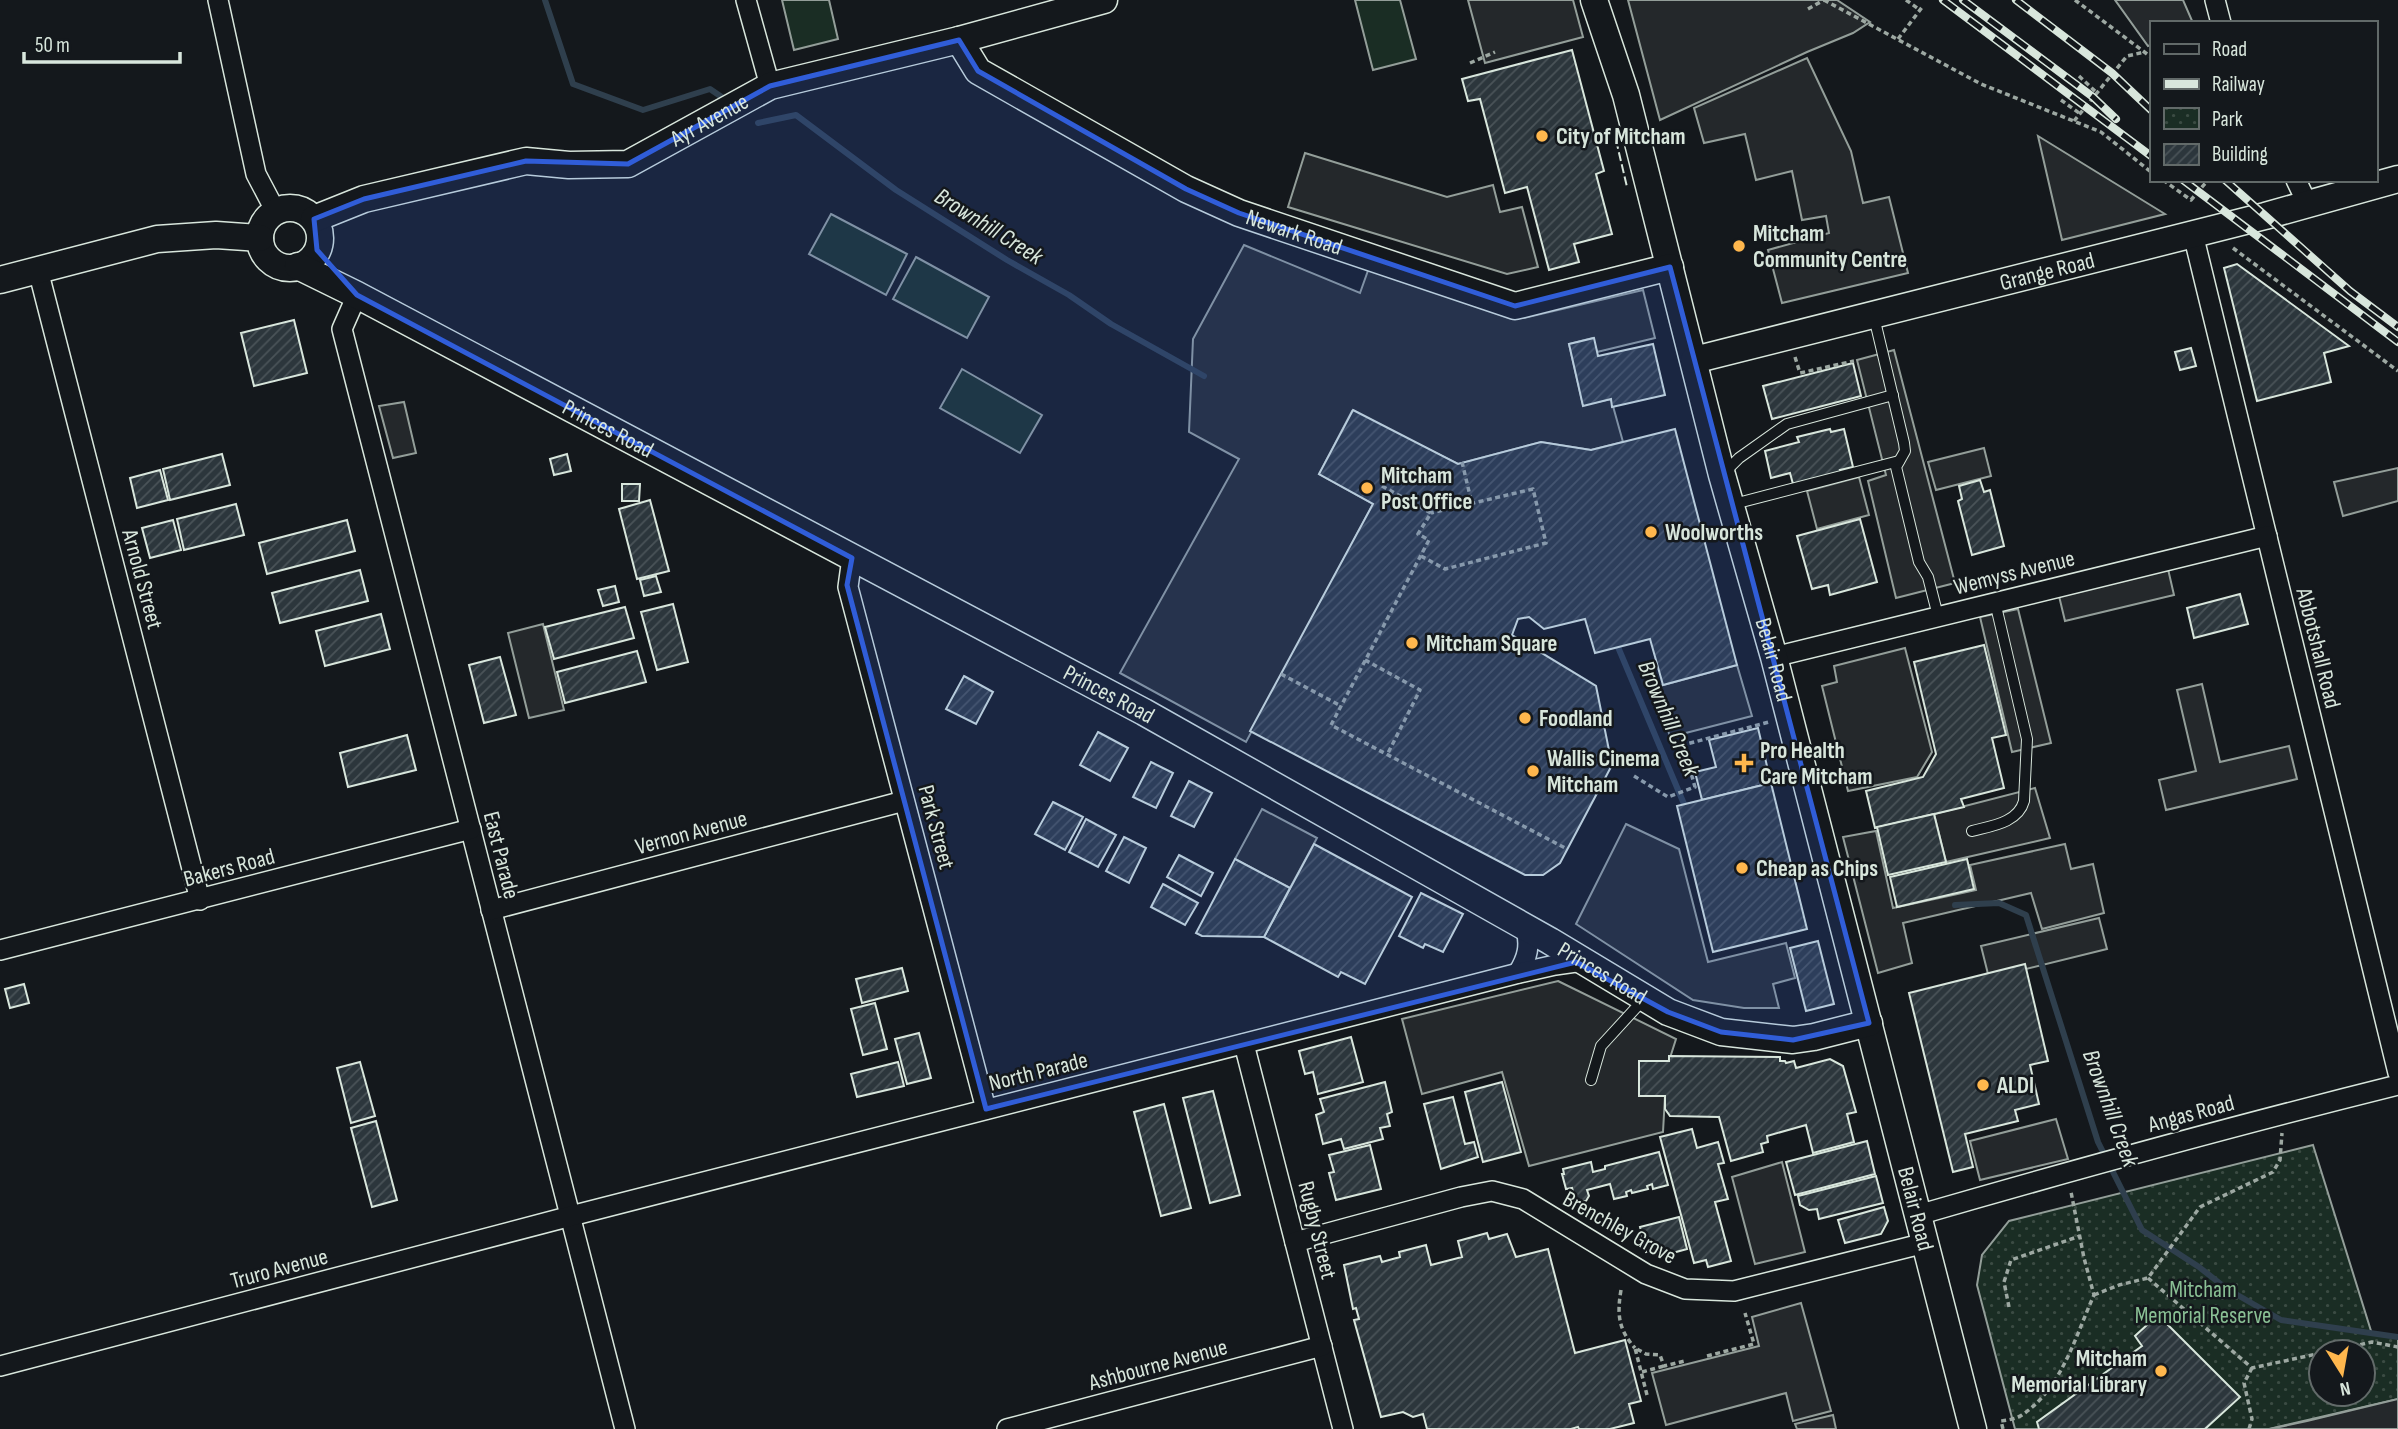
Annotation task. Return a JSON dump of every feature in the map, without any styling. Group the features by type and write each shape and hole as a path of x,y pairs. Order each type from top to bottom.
{"street":[{"path":"218,0 256,174 276,212"},
{"path":"746,0 761,91"},
{"name":"Ayr Avenue","path":"314,219 364,199 526,161 569,165 628,164 761,91 1104,0"},
{"name":"Belair Road","path":"1594,0 1626,95 1722,475 1774,657 1973,1429"},
{"name":"Belair Road","path":"1612,0 1626,95"},
{"path":"2215,0 2220,21"},
{"name":"Newark Road","path":"959,40 978,71 1186,189 1239,214 1515,306 1670,267"},
{"name":"Grange Road","path":"1694,360 2308,205 2398,179"},
{"path":"2297,182 2308,205"},
{"path":"292,208 303,211 314,219 320,240 308,258 285,266 273,262 266,255 260,238 262,228 276,212 292,208"},
{"name":"Abbotshall Road","path":"2201,232 2267,536 2398,1073"},
{"path":"0,280 157,239 216,235 260,238"},
{"name":"Princes Road","path":"308,258 357,295 1144,712 1526,928 1668,1012 1721,1032 1793,1040 1868,1024"},
{"name":"Arnold Street","path":"38,270 201,900"},
{"name":"East Parade","path":"357,295 342,329 625,1429"},
{"name":"Wemyss Avenue","path":"1774,657 2267,536"},
{"name":"Park Street","path":"852,558 848,587 986,1109"},
{"name":"Vernon Avenue","path":"491,910 905,801"},
{"name":"Bakers Road","path":"0,950 471,829"},
{"path":"1518,973 1528,953 1526,928"},
{"name":"North Parade","path":"571,1216 1518,973 1583,961"},
{"name":"Rugby Street","path":"1244,1044 1343,1429"},
{"name":"Angas Road","path":"1918,1215 2073,1170 2398,1085"},
{"name":"Brenchley Grove","path":"1295,1241 1492,1191 1523,1199 1646,1274 1685,1289 1734,1291 1925,1243"},
{"name":"Truro Avenue","path":"0,1366 571,1216"},
{"name":"Ashbourne Avenue","path":"1007,1429 1322,1346"}],"lane":[{"path":"1874,313 1904,443 1905,451 1896,467 1919,562 1928,577 1938,616"},
{"path":"1722,475 1739,458 1787,424 1893,395"},
{"path":"1730,505 1899,461"},
{"path":"1972,831 2012,818 2021,811 2024,802 2027,739 1995,602"},
{"path":"1591,1080 1601,1046 1645,999"}],"path":[{"path":"1808,9 1824,0 1981,84 2101,132 2150,171"},
{"path":"1898,39 1922,8 1906,0"},
{"path":"2075,0 2150,56"},
{"path":"1470,63 1495,52"},
{"path":"2074,121 2127,56 2144,52"},
{"path":"2079,76 2097,93"},
{"path":"2061,100 2080,113"},
{"path":"2166,182 2191,200 2206,182"},
{"path":"2201,232 2398,371"},
{"path":"1795,355 1800,373 1854,361"},
{"path":"1462,462 1472,504"},
{"path":"1382,486 1431,513 1533,489 1546,542 1445,569 1420,555"},
{"path":"1431,513 1418,534 1429,540 1331,725 1567,849"},
{"path":"1365,660 1420,690 1387,755"},
{"path":"1281,674 1341,706"},
{"path":"1634,776 1668,797 1695,787 1684,745 1789,717"},
{"path":"2094,1294 2148,1278 2200,1207 2273,1172 2280,1160 2283,1114"},
{"path":"2003,1429 2001,1421 2020,1416 2048,1392 2071,1350 2094,1294 2074,1203 2073,1170"},
{"path":"2009,1307 2004,1282 2011,1260 2080,1236"},
{"path":"2148,1278 2252,1368"},
{"path":"1621,1290 1618,1311 1620,1327 1626,1338 1635,1348 1646,1354 1660,1355 1664,1366"},
{"path":"1707,1356 1754,1344 1745,1313"},
{"path":"2377,1343 2398,1347"},
{"path":"1635,1348 1647,1395"},
{"path":"2249,1429 2252,1419 2244,1382 2252,1368 2307,1356"},
{"path":"1642,1372 1685,1361"}],"highlighted area":[{"path":"959,40 978,71 1186,189 1239,213 1515,306 1670,267 1869,1023 1793,1040 1721,1032 1668,1012 1576,962 986,1109 847,585 852,558 357,295 317,250 314,219 364,199 526,161 628,164 770,86"}],"green space":[{"path":"782,0 829,0 838,39 794,50"},
{"path":"1355,0 1400,0 1416,59 1373,70"},
{"path":"831,214 907,254 886,295 809,254"},
{"path":"916,257 989,297 967,338 893,299"},
{"path":"962,369 1042,415 1020,453 940,408"},
{"name":"Mitcham Memorial Reserve","path":"2313,1145 2372,1334 2398,1338 2398,1399 2377,1404 2377,1338 2307,1338 2307,1408 2359,1408 2269,1429 2015,1429 1977,1285 1982,1255 2009,1221"}],"shaded area":[{"path":"1468,0 1573,0 1583,37 1485,63"},
{"path":"1628,0 1837,0 1870,22 1853,33 1660,120"},
{"path":"2115,0 2183,0 2192,21 2150,21 2148,46"},
{"path":"1807,58 1851,151 1863,203 1889,197 1908,273 1782,303 1768,250 1829,233 1826,216 1802,220 1792,171 1756,180 1745,134 1704,143 1694,108"},
{"path":"2038,136 2165,214 2062,240"},
{"path":"1305,153 1447,197 1493,185 1500,212 1522,207 1538,267 1507,274 1288,207"},
{"path":"1244,245 1360,293 1370,265 1524,318 1643,290 1655,338 1597,352 1593,338 1569,344 1583,405 1611,399 1623,442 1591,450 1541,442 1458,464 1352,411 1319,474 1373,504 1246,742 1120,673 1239,459 1189,432 1193,339"},
{"path":"1894,350 1955,583 1896,598 1868,481 1886,475 1857,360"},
{"path":"404,402 416,453 393,458 379,406"},
{"path":"1984,448 1991,476 1936,490 1928,462"},
{"path":"2398,468 2398,501 2343,516 2334,482"},
{"path":"1859,477 1869,515 1817,529 1807,491"},
{"path":"2168,569 2174,595 2065,621 2059,596"},
{"path":"2018,609 2051,743 2012,752 1980,617"},
{"path":"543,624 564,710 529,718 508,633"},
{"path":"1905,648 1932,752 1917,777 1848,791 1822,686 1837,682 1834,666"},
{"path":"1737,665 1752,716 1670,737 1656,687"},
{"path":"2202,684 2220,762 2289,746 2297,779 2166,810 2159,780 2196,771 2177,690"},
{"path":"2035,788 2050,838 1946,862 1934,814"},
{"path":"1262,809 1317,838 1290,888 1235,859"},
{"path":"1626,824 1679,849 1708,962 1786,943 1795,978 1773,984 1779,1008 1744,1008 1693,1000 1576,924"},
{"path":"1876,831 1893,908 1976,890 1970,865 2065,844 2071,869 2093,864 2104,913 2042,929 2031,893 1903,923 1912,963 1878,973 1843,837"},
{"path":"2099,918 2107,949 1989,978 1981,946"},
{"path":"1558,981 1676,1039 1669,1061 1639,1061 1639,1096 1665,1096 1663,1132 1529,1166 1502,1072 1422,1094 1402,1019"},
{"path":"2056,1119 2068,1159 1980,1180 1970,1141"},
{"path":"1782,1162 1805,1252 1755,1264 1732,1177"},
{"path":"1801,1303 1831,1411 1793,1421 1786,1393 1666,1425 1652,1373 1759,1346 1752,1317"},
{"path":"2398,1399 2398,1429 2270,1429 2361,1408 2377,1408 2377,1404"},
{"path":"1833,1415 1836,1429 1797,1429 1795,1424"}],"building":[{"name":"City of Mitcham","path":"1572,50 1604,171 1596,174 1612,234 1574,244 1579,262 1549,270 1527,187 1505,193 1480,99 1468,101 1462,79"},
{"path":"2237,264 2349,346 2324,353 2331,382 2257,401 2224,268"},
{"path":"294,320 307,373 254,386 241,333"},
{"path":"1594,338 1598,356 1653,344 1665,395 1612,407 1611,399 1583,406 1569,344"},
{"path":"2191,348 2196,366 2180,370 2175,352"},
{"path":"1853,363 1861,396 1772,419 1763,386"},
{"name":"Mitcham Square","path":"1353,410 1458,464 1541,442 1591,450 1675,429 1737,665 1663,685 1650,639 1595,653 1585,619 1544,629 1529,617 1518,619 1512,635 1596,686 1612,765 1560,863 1543,875 1525,875 1250,731 1373,504 1319,474"},
{"path":"1830,429 1831,432 1844,429 1853,467 1840,470 1842,474 1793,484 1790,473 1771,478 1765,451 1799,442 1797,437"},
{"path":"222,454 230,485 170,500 163,469"},
{"path":"567,454 571,471 554,475 550,459"},
{"path":"160,470 168,500 137,508 130,478"},
{"path":"1980,480 1984,492 1990,490 2004,546 1972,555 1958,501 1962,499 1959,486"},
{"path":"622,484 640,484 639,501 622,501"},
{"path":"650,500 669,571 637,579 619,509"},
{"path":"236,504 244,535 184,550 177,519"},
{"path":"1860,519 1877,582 1830,595 1828,585 1812,589 1797,536"},
{"path":"173,520 181,550 150,558 142,528"},
{"path":"347,520 355,551 267,574 259,543"},
{"path":"360,570 368,601 280,623 272,593"},
{"path":"656,576 661,592 644,596 640,580"},
{"path":"615,586 619,602 603,606 598,590"},
{"path":"2240,594 2248,624 2194,638 2187,608"},
{"path":"673,604 688,662 657,670 641,612"},
{"path":"625,607 634,638 554,659 545,627"},
{"path":"381,614 390,649 325,666 316,631"},
{"path":"1984,645 2006,735 1992,738 2004,788 1961,799 1964,807 1875,828 1866,791 1923,777 1936,754 1914,662"},
{"path":"637,651 646,682 565,703 557,672"},
{"path":"500,657 516,715 484,723 469,665"},
{"path":"964,676 993,692 976,724 946,709"},
{"path":"1758,728 1771,783 1702,800 1695,772 1716,767 1709,740"},
{"path":"1098,732 1128,748 1110,781 1080,765"},
{"path":"407,735 416,770 348,787 340,753"},
{"path":"1151,762 1173,773 1156,808 1133,797"},
{"path":"1189,781 1212,793 1194,827 1171,816"},
{"name":"Cheap as Chips","path":"1771,783 1807,929 1713,952 1677,806"},
{"path":"1053,802 1083,817 1065,850 1035,834"},
{"path":"1934,814 1946,862 1888,875 1877,827"},
{"path":"1086,819 1116,835 1098,867 1069,852"},
{"path":"1124,837 1146,848 1129,883 1106,871"},
{"path":"1314,844 1412,897 1365,984 1341,972 1338,977 1264,937"},
{"path":"1179,855 1213,873 1201,896 1167,877"},
{"path":"1235,859 1290,888 1264,937 1202,936 1196,933"},
{"path":"1967,859 1974,889 1897,907 1890,877"},
{"path":"1163,884 1198,903 1185,925 1151,907"},
{"path":"1421,893 1463,914 1443,952 1425,944 1423,948 1399,936"},
{"path":"1818,941 1834,1004 1806,1011 1790,948"},
{"name":"ALDI","path":"2025,964 2048,1061 2030,1065 2039,1104 2015,1110 2018,1121 1965,1134 1973,1167 1953,1172 1909,993"},
{"path":"902,968 908,991 862,1003 856,979"},
{"path":"24,984 29,1003 10,1008 5,989"},
{"path":"875,1003 887,1049 863,1055 851,1009"},
{"path":"919,1033 931,1078 907,1084 895,1039"},
{"path":"1351,1037 1363,1082 1318,1094 1313,1072 1305,1074 1299,1051"},
{"path":"1669,1056 1780,1057 1780,1061 1786,1063 1794,1061 1796,1068 1830,1059 1843,1066 1856,1112 1847,1114 1854,1142 1813,1153 1806,1125 1767,1136 1768,1142 1761,1144 1763,1152 1731,1161 1719,1117 1670,1116 1665,1109 1665,1096 1639,1096 1639,1061 1669,1061"},
{"path":"360,1062 375,1116 351,1123 337,1068"},
{"path":"898,1062 904,1086 857,1097 851,1074"},
{"path":"1385,1082 1392,1112 1387,1114 1390,1126 1380,1128 1383,1139 1344,1149 1341,1139 1323,1144 1316,1115 1324,1112 1320,1099"},
{"path":"1502,1082 1521,1152 1483,1162 1465,1092"},
{"path":"1213,1091 1240,1195 1210,1203 1183,1098"},
{"path":"1453,1097 1465,1144 1474,1142 1478,1157 1441,1169 1424,1104"},
{"path":"1164,1104 1191,1208 1161,1216 1134,1112"},
{"path":"376,1121 397,1200 372,1207 351,1128"},
{"path":"1692,1129 1697,1148 1718,1142 1724,1163 1718,1164 1728,1199 1715,1202 1731,1261 1708,1267 1706,1260 1694,1263 1660,1137"},
{"path":"1867,1141 1875,1174 1795,1195 1786,1162"},
{"path":"1370,1145 1381,1189 1336,1200 1329,1173 1334,1172 1329,1155"},
{"path":"1659,1152 1668,1185 1653,1189 1652,1184 1647,1186 1648,1189 1632,1193 1631,1190 1626,1192 1627,1196 1614,1199 1610,1184 1587,1190 1589,1196 1586,1201 1579,1203 1572,1188 1566,1189 1563,1169 1591,1162 1593,1172 1605,1169 1605,1166"},
{"path":"1876,1176 1883,1203 1819,1219 1817,1209 1809,1210 1800,1205 1798,1196"},
{"path":"1884,1207 1888,1221 1881,1234 1845,1243 1838,1220"},
{"path":"1679,1217 1687,1249 1658,1257 1656,1249 1646,1252 1640,1227"},
{"path":"1487,1233 1489,1239 1507,1234 1516,1257 1548,1249 1575,1353 1625,1340 1641,1401 1629,1404 1634,1423 1610,1429 1427,1429 1423,1414 1413,1417 1403,1412 1381,1417 1354,1320 1359,1319 1356,1308 1353,1309 1344,1265 1380,1256 1382,1262 1400,1257 1399,1252 1426,1245 1431,1265 1462,1257 1458,1241"},
{"name":"Mitcham Memorial Library","path":"2158,1315 2240,1397 2205,1429 2039,1429 2037,1422 2142,1346 2135,1336"}],"waterway":[{"name":"Brownhill Creek","path":"545,0 573,84 643,110 710,89 729,102"},
{"name":"Brownhill Creek","path":"758,123 796,115 896,190 1007,260 1069,295 1111,324 1204,376"},
{"name":"Brownhill Creek","path":"1618,647 1684,804"},
{"name":"Brownhill Creek","path":"1955,905 1999,903 2026,915 2098,1142 2142,1230 2199,1267 2227,1289 2281,1320 2398,1337"}],"railway":[{"path":"1943,0 2150,155"},
{"path":"1963,0 2093,97 2116,119"},
{"path":"2016,0 2112,73 2150,109"},
{"path":"2186,182 2398,342"},
{"path":"2227,182 2350,291 2398,327"}],"fence":[{"path":"1616,140 1627,187"}],"place":[{"name":"City of Mitcham","path":"1542,136"},
{"name":"Mitcham Community Centre","path":"1739,246"},
{"name":"Mitcham Post Office","path":"1367,488"},
{"name":"Woolworths","path":"1651,532"},
{"name":"Mitcham Square","path":"1412,643"},
{"name":"Foodland","path":"1525,718"},
{"name":"Pro Health Care Mitcham","path":"1744,763"},
{"name":"Wallis Cinema Mitcham","path":"1533,771"},
{"name":"Cheap as Chips","path":"1742,868"},
{"name":"ALDI","path":"1983,1085"},
{"name":"Mitcham Memorial Library","path":"2161,1371"}]}
